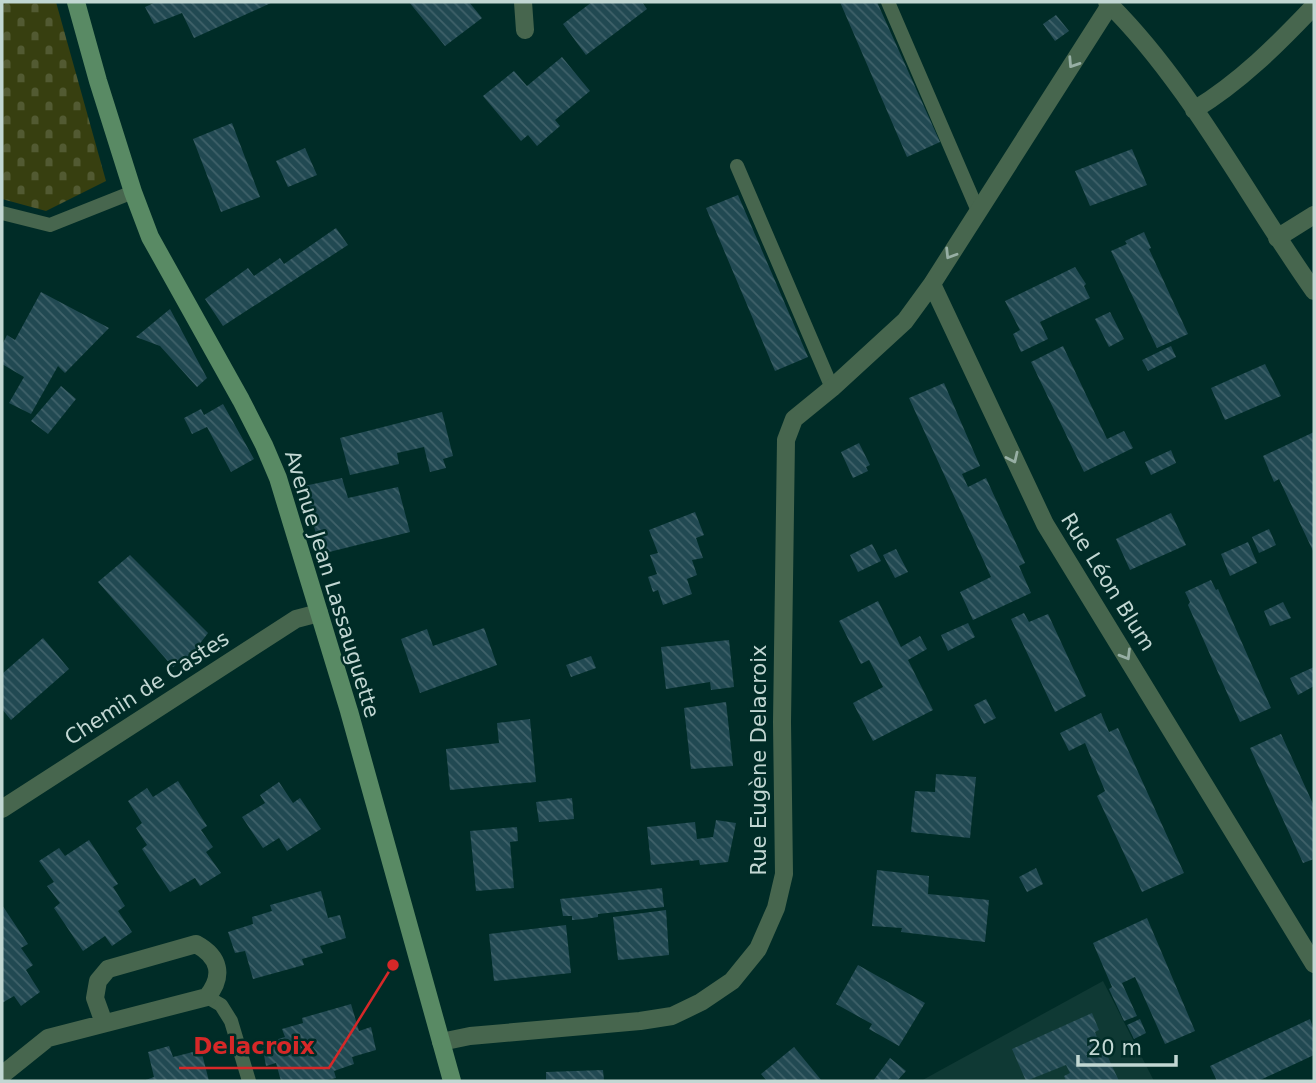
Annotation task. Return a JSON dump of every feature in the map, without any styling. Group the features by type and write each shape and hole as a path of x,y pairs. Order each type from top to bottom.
{"street":[{"name":"Avenue Jean Lassauguette","path":"76,2 98,81 150,237 264,445 278,478 349,710 452,1081"},
{"path":"523,2 525,30"},
{"path":"932,284 1108,4 1128,21 1194,110 1314,292"},
{"path":"1194,110 1220,94 1272,51 1314,6"},
{"path":"1276,238 1314,215"},
{"name":"Rue Eugène Delacroix","path":"441,1042 470,1036 672,1016 701,1002 732,981 758,949 776,908 784,874 782,722 786,440 794,419 905,321 932,284"},
{"name":"Rue Léon Blum","path":"932,284 1045,524 1314,964"},
{"name":"Chemin de Castes","path":"2,809 296,619 320,613"},
{"path":"2,1075 48,1038 207,997 217,986 218,970 213,958 196,944 108,969 98,981 96,998 104,1023"}],"lane":[{"path":"888,2 978,211"},
{"path":"737,166 832,388"},
{"path":"2,213 50,225 133,192"},
{"path":"207,997 221,1005 231,1021 249,1081"}],"shaded area":[{"path":"1103,981 1154,1081 921,1081 939,1071"}],"green space":[{"path":"2,2 56,2 106,181 46,211 2,199"}],"building":[{"path":"156,2 273,2 194,38 182,13 154,24 145,7"},
{"path":"409,2 469,2 482,18 445,46"},
{"path":"592,2 642,2 647,9 586,55 563,24"},
{"path":"840,2 877,2 940,142 907,157"},
{"path":"1056,15 1069,31 1055,41 1043,24"},
{"path":"562,57 590,91 555,120 560,126 537,146 528,135 521,141 483,96 514,71 527,86"},
{"path":"232,123 260,197 221,212 193,139"},
{"path":"305,148 317,175 288,187 276,161"},
{"path":"1132,149 1147,185 1090,206 1075,171"},
{"path":"738,195 808,357 775,371 706,208"},
{"path":"336,228 348,245 223,326 205,299 248,268 254,276 280,258 284,264"},
{"path":"1144,232 1151,248 1149,249 1188,334 1157,348 1111,251"},
{"path":"1075,267 1086,284 1084,286 1090,298 1040,322 1048,339 1021,352 1013,334 1020,330 1005,301"},
{"path":"41,292 109,328 65,373 58,366 31,414 9,403 24,377 2,364 2,345 7,335 15,340"},
{"path":"170,309 207,378 197,387 160,346 136,337"},
{"path":"1110,312 1124,339 1109,347 1095,319"},
{"path":"1063,346 1107,439 1124,431 1133,448 1084,472 1031,362"},
{"path":"1171,346 1176,357 1148,371 1142,360"},
{"path":"1265,364 1281,396 1225,420 1211,388"},
{"path":"944,383 980,466 962,474 968,487 986,478 1025,563 1019,566 1031,593 973,620 960,592 991,577 909,398"},
{"path":"61,386 76,399 48,434 31,421"},
{"path":"223,404 254,459 231,472 207,427 192,434 184,418 201,409 204,415"},
{"path":"442,412 453,456 443,459 446,468 430,472 424,447 397,453 399,464 350,475 340,438"},
{"path":"1314,432 1314,553 1279,479 1274,482 1263,456"},
{"path":"859,443 870,465 866,467 868,471 853,478 841,452"},
{"path":"1171,450 1176,463 1151,475 1145,462"},
{"path":"342,478 348,498 398,487 410,532 321,554 304,486"},
{"path":"695,512 704,535 696,538 703,558 692,560 697,575 687,579 692,594 663,605 658,590 653,592 648,577 657,574 650,555 658,553 649,530"},
{"path":"1171,513 1186,545 1130,570 1116,539"},
{"path":"1269,529 1276,545 1259,553 1252,537"},
{"path":"1248,542 1257,563 1230,576 1221,554"},
{"path":"872,544 881,561 858,572 850,555"},
{"path":"896,549 908,572 895,578 883,555"},
{"path":"130,555 208,633 192,654 173,667 98,582"},
{"path":"1211,580 1216,590 1218,589 1271,708 1240,722 1188,605 1190,602 1185,592"},
{"path":"878,601 901,647 920,636 927,649 908,660 933,710 873,741 853,703 883,687 869,660 861,664 839,621"},
{"path":"1283,602 1291,618 1270,626 1264,611"},
{"path":"1024,613 1029,622 1048,614 1086,696 1055,712 1011,619"},
{"path":"968,623 975,637 948,651 941,635"},
{"path":"484,628 497,665 420,693 401,639 427,629 433,646"},
{"path":"43,638 69,669 11,720 2,709 2,674"},
{"path":"729,640 734,687 711,690 710,682 666,689 661,647"},
{"path":"591,656 596,668 571,677 566,665"},
{"path":"1314,667 1314,686 1298,695 1290,678"},
{"path":"986,699 996,718 984,724 974,705"},
{"path":"726,702 733,766 691,769 684,708"},
{"path":"1101,713 1109,732 1118,728 1184,873 1142,892 1097,796 1105,791 1085,743 1069,751 1060,733"},
{"path":"530,719 536,782 450,790 446,749 499,743 497,723"},
{"path":"1281,734 1314,806 1314,859 1303,863 1250,748"},
{"path":"936,774 976,777 970,838 911,832 915,791 935,792"},
{"path":"178,781 207,826 201,830 213,847 206,852 221,873 200,886 195,878 170,892 142,849 147,845 136,828 142,823 128,801 147,788 153,797"},
{"path":"279,782 293,803 300,798 321,829 287,851 279,838 263,848 242,817 265,803 260,795"},
{"path":"572,798 574,819 539,822 536,802"},
{"path":"716,820 736,823 728,862 700,865 699,860 651,865 647,827 695,822 697,839 713,837"},
{"path":"517,827 518,841 510,842 514,888 476,891 470,831"},
{"path":"89,840 118,884 113,887 125,906 118,911 132,932 112,946 105,936 83,951 54,908 60,903 47,886 54,882 39,861 59,848 65,856"},
{"path":"1036,868 1043,884 1027,892 1019,877"},
{"path":"877,870 929,876 928,894 989,900 985,942 901,932 902,928 872,926"},
{"path":"662,888 664,907 598,914 598,917 585,919 572,920 572,916 563,916 560,899"},
{"path":"321,891 328,918 340,915 346,938 320,946 323,953 302,959 304,965 253,979 245,951 235,953 228,932 253,924 252,917 272,911 270,905"},
{"path":"2,905 28,944 21,948 33,965 26,970 40,992 21,1006 14,996 2,1003"},
{"path":"666,910 669,955 618,960 613,917"},
{"path":"1147,918 1195,1031 1165,1044 1135,977 1122,983 1137,1016 1124,1021 1109,989 1112,987 1093,943"},
{"path":"566,925 571,973 494,981 489,934"},
{"path":"858,965 925,1003 899,1046 869,1029 872,1024 836,1004"},
{"path":"351,1004 359,1031 371,1027 376,1050 352,1057 354,1064 334,1071 336,1078 322,1081 281,1081 276,1063 266,1066 262,1044 285,1037 282,1029 303,1023 302,1018"},
{"path":"1092,1013 1099,1030 1095,1032 1101,1049 1105,1056 1107,1055 1119,1081 1066,1081 1064,1076 1070,1073 1066,1065 1026,1081 1012,1049"},
{"path":"1140,1019 1146,1033 1134,1039 1127,1025"},
{"path":"1310,1019 1314,1030 1314,1055 1258,1081 1217,1081 1210,1066"},
{"path":"169,1046 173,1057 201,1050 209,1081 143,1081 154,1077 148,1052"},
{"path":"794,1047 822,1081 767,1081 761,1074"},
{"path":"890,1058 906,1071 897,1081 873,1081"},
{"path":"603,1070 604,1081 546,1081 546,1072"}],"place":[{"name":"Delacroix","path":"393,965"}]}
